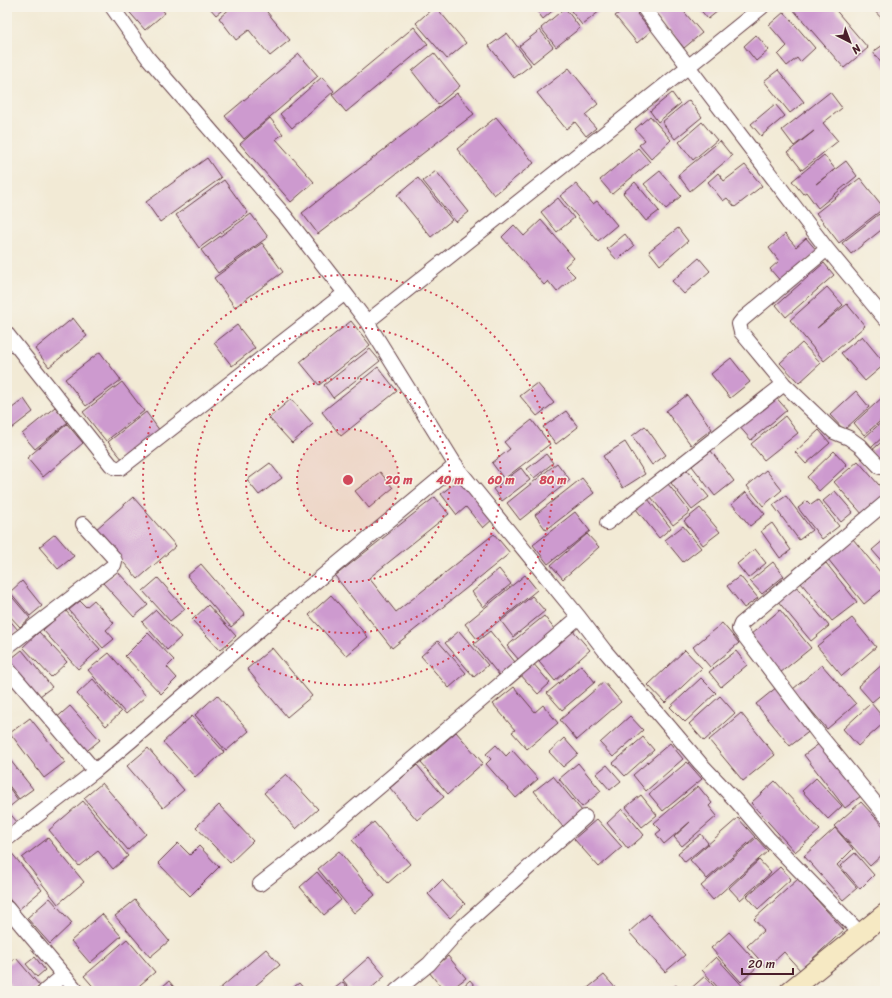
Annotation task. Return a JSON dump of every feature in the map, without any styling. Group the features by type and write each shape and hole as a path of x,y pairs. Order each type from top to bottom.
{"street":[{"path":"112,7 148,58 285,216 345,293 367,322 456,465 605,651 700,763 737,802 768,838 861,934"},
{"path":"643,7 827,249 885,319"},
{"path":"367,322 762,7"},
{"path":"827,249 755,308 740,324 741,332 784,384 834,432 849,438 860,446 880,466"},
{"path":"7,334 111,465 116,468 121,468 345,293"},
{"path":"607,523 784,384"},
{"path":"7,839 94,771 302,593 456,465"},
{"path":"885,503 741,624 739,629 813,727 885,815"},
{"path":"7,648 114,565 115,561 112,557 83,524"},
{"path":"260,884 324,834 579,617"},
{"path":"7,668 94,771"},
{"path":"396,991 429,964 460,929 585,818"},
{"path":"7,908 77,991"},
{"path":"790,991 885,914"},
{"path":"45,991 63,976"}],"building":[{"path":"125,7 160,7 165,13 145,30"},
{"path":"209,7 226,7 216,15"},
{"path":"232,7 263,7 290,40 270,56 249,30 236,40 219,18"},
{"path":"434,7 436,7 466,43 447,59 416,23"},
{"path":"534,7 557,7 543,19"},
{"path":"568,7 605,7 582,25"},
{"path":"627,7 637,7 641,11 637,14 651,31 637,43 615,16"},
{"path":"657,7 680,7 702,33 684,48 653,10"},
{"path":"698,7 723,7 708,19"},
{"path":"791,7 833,7 868,48 844,68"},
{"path":"871,7 885,7 885,18 883,20"},
{"path":"565,8 580,28 556,47 541,28"},
{"path":"784,12 815,48 800,62 797,58 787,66 778,55 787,46 769,25"},
{"path":"414,27 428,44 346,112 332,95"},
{"path":"540,30 553,47 533,63 519,46"},
{"path":"507,33 531,65 514,78 489,46"},
{"path":"756,35 769,50 756,61 744,46"},
{"path":"883,45 885,47 885,68 873,52"},
{"path":"434,53 460,86 438,104 412,71"},
{"path":"299,54 318,76 244,139 225,116"},
{"path":"569,68 598,104 585,115 596,128 586,136 575,122 566,129 537,93"},
{"path":"778,70 804,102 790,113 764,81"},
{"path":"322,77 334,91 292,128 280,114"},
{"path":"830,92 842,108 823,123 838,141 802,170 788,152 814,131 794,146 782,130"},
{"path":"457,93 474,114 318,234 302,213"},
{"path":"672,93 680,104 658,122 650,111"},
{"path":"689,100 702,117 675,139 662,122"},
{"path":"775,104 785,116 761,136 751,124"},
{"path":"650,116 671,140 651,159 639,145 645,140 635,129"},
{"path":"496,117 534,163 494,195 457,149"},
{"path":"270,118 283,134 276,139 314,182 291,202 240,144"},
{"path":"702,122 717,140 693,160 679,142"},
{"path":"720,141 732,156 690,191 678,175"},
{"path":"638,148 650,162 612,194 600,180"},
{"path":"824,155 835,169 816,184 846,161 857,176 818,208 806,192 803,194 792,181"},
{"path":"207,158 221,178 160,222 146,202"},
{"path":"745,165 762,186 735,207 727,198 723,201 708,182 718,173 724,181"},
{"path":"436,171 469,212 456,222 423,181"},
{"path":"660,171 681,196 666,209 644,184"},
{"path":"418,178 452,220 431,237 397,195"},
{"path":"860,178 884,208 839,243 816,213"},
{"path":"224,180 248,213 199,248 176,215"},
{"path":"635,182 659,211 646,221 623,193"},
{"path":"576,184 593,204 597,201 617,225 598,241 560,196"},
{"path":"558,198 574,218 557,232 541,212"},
{"path":"251,214 268,237 218,273 201,250"},
{"path":"879,214 885,222 885,227 851,254 842,243"},
{"path":"541,220 574,258 565,266 575,276 557,292 548,281 544,285 502,237 514,225 524,236"},
{"path":"678,228 688,241 660,265 649,251"},
{"path":"625,234 634,246 617,260 607,249"},
{"path":"785,234 796,247 806,238 818,252 782,283 770,269 779,261 769,248"},
{"path":"262,243 283,272 235,307 214,278"},
{"path":"699,258 710,271 684,294 672,281"},
{"path":"824,263 834,275 786,317 776,305"},
{"path":"827,287 843,305 817,328 847,304 865,326 824,361 790,320"},
{"path":"73,318 87,336 49,367 35,349"},
{"path":"351,321 370,345 319,385 300,362"},
{"path":"237,325 255,348 232,366 214,343"},
{"path":"862,336 885,364 865,381 841,353"},
{"path":"802,343 821,363 799,383 780,363"},
{"path":"370,349 380,361 333,398 324,385"},
{"path":"100,352 121,380 86,406 65,379"},
{"path":"731,358 750,382 730,398 711,374"},
{"path":"378,367 397,391 341,436 322,412"},
{"path":"885,372 885,380 881,375"},
{"path":"122,382 144,411 106,441 83,412"},
{"path":"537,383 554,403 537,416 520,396"},
{"path":"856,391 869,407 844,430 830,415"},
{"path":"687,395 712,429 691,445 666,411"},
{"path":"774,395 787,410 751,440 738,425"},
{"path":"885,395 885,417 864,435 854,423"},
{"path":"24,399 33,412 7,432 7,412"},
{"path":"291,399 313,424 292,443 269,418"},
{"path":"55,407 68,422 35,449 22,434"},
{"path":"566,411 578,427 556,444 543,427"},
{"path":"146,412 160,431 123,460 108,442"},
{"path":"785,416 798,433 764,460 751,444"},
{"path":"885,419 885,435 872,447 864,438"},
{"path":"532,420 550,444 504,479 492,463 510,449 504,442"},
{"path":"67,424 83,443 43,477 27,458"},
{"path":"645,426 666,455 652,465 632,436"},
{"path":"819,430 830,443 806,464 795,452"},
{"path":"885,439 885,456 879,461 871,451"},
{"path":"625,442 645,474 623,488 603,456"},
{"path":"711,451 734,481 715,496 692,466"},
{"path":"834,451 847,465 819,491 807,477"},
{"path":"546,454 553,463 534,478 527,469"},
{"path":"858,461 885,492 885,495 863,515 834,482"},
{"path":"270,463 282,478 259,495 247,480"},
{"path":"557,463 570,480 520,520 507,503"},
{"path":"521,468 530,480 502,501 493,489"},
{"path":"687,470 709,497 692,510 671,483"},
{"path":"766,470 782,490 763,506 747,486"},
{"path":"380,472 393,488 369,508 355,491"},
{"path":"461,478 493,519 483,528 466,507 457,515 441,494"},
{"path":"582,478 594,493 546,530 535,515"},
{"path":"668,484 690,512 673,525 651,497"},
{"path":"835,491 853,512 841,522 823,501"},
{"path":"746,492 765,514 750,526 732,504"},
{"path":"786,496 812,530 799,540 773,505"},
{"path":"133,497 176,546 138,579 95,530"},
{"path":"435,497 449,514 369,578 396,612 494,534 510,553 392,648 335,576"},
{"path":"648,499 671,528 659,538 636,509"},
{"path":"818,500 839,526 822,539 798,508 807,501 811,505"},
{"path":"700,508 720,532 703,545 684,521"},
{"path":"575,512 590,531 548,564 533,545"},
{"path":"772,523 791,550 780,558 761,531"},
{"path":"683,526 701,548 683,562 665,540"},
{"path":"55,534 74,556 58,569 39,547"},
{"path":"587,534 599,547 563,579 551,565"},
{"path":"853,539 885,578 885,587 864,604 828,559"},
{"path":"885,539 885,565 872,550"},
{"path":"755,549 766,563 748,578 737,564"},
{"path":"773,562 784,576 762,594 750,581"},
{"path":"826,563 857,602 832,621 801,583"},
{"path":"201,564 245,615 231,627 187,576"},
{"path":"499,569 511,584 483,607 472,592"},
{"path":"117,571 148,605 134,617 103,583"},
{"path":"525,575 537,590 477,639 465,624"},
{"path":"740,576 758,598 744,608 727,586"},
{"path":"158,578 185,609 170,621 143,591"},
{"path":"22,581 42,606 30,616 10,592"},
{"path":"795,585 829,626 811,641 777,600"},
{"path":"7,591 30,618 20,627 7,613"},
{"path":"331,595 368,637 346,656 309,615"},
{"path":"532,596 545,611 513,637 501,621"},
{"path":"94,600 114,623 106,630 114,639 103,648 69,610 80,601 86,607"},
{"path":"208,605 236,636 220,650 192,620"},
{"path":"65,610 100,649 78,669 43,630"},
{"path":"156,610 181,637 167,650 142,622"},
{"path":"780,610 811,648 780,673 750,635"},
{"path":"544,616 555,630 519,660 507,646"},
{"path":"7,617 18,630 7,639"},
{"path":"852,618 876,647 842,676 817,646"},
{"path":"722,623 739,643 710,667 693,647"},
{"path":"570,627 590,650 555,681 535,657"},
{"path":"459,631 488,665 474,677 445,643"},
{"path":"490,631 515,662 499,675 474,644"},
{"path":"39,632 67,662 51,677 23,647"},
{"path":"148,633 174,660 167,667 177,678 161,694 125,656"},
{"path":"438,641 466,673 449,688 421,656"},
{"path":"272,648 312,696 287,717 247,669"},
{"path":"22,650 52,687 36,699 7,662"},
{"path":"685,650 702,668 665,703 648,685"},
{"path":"736,651 747,665 721,687 709,672"},
{"path":"109,653 146,696 126,714 88,670"},
{"path":"532,662 550,683 538,694 519,673"},
{"path":"884,663 885,691 872,702 858,686"},
{"path":"581,665 595,682 562,710 547,693"},
{"path":"822,665 856,704 827,729 793,689"},
{"path":"701,678 716,693 685,722 670,707"},
{"path":"93,679 121,712 106,726 77,694"},
{"path":"604,682 621,702 577,740 560,720"},
{"path":"514,687 535,712 543,705 558,723 527,749 512,732 515,730 493,704"},
{"path":"777,687 811,730 790,746 756,704"},
{"path":"217,695 249,731 226,751 195,715"},
{"path":"720,696 735,713 704,741 689,724"},
{"path":"871,703 885,722 858,746 843,729"},
{"path":"70,706 100,740 83,754 54,720"},
{"path":"741,713 775,755 743,781 709,740"},
{"path":"192,716 224,752 195,777 163,742"},
{"path":"630,716 643,730 613,757 600,743"},
{"path":"30,718 65,762 44,778 10,733"},
{"path":"456,732 483,763 448,794 421,763"},
{"path":"643,737 654,750 625,776 613,763"},
{"path":"564,738 578,754 563,767 549,752"},
{"path":"670,743 683,759 646,791 633,775"},
{"path":"820,743 861,796 845,808 804,755"},
{"path":"496,745 506,756 512,750 538,779 516,798 486,764 491,759 486,754"},
{"path":"148,748 184,790 163,808 127,766"},
{"path":"7,756 33,789 19,799 7,783"},
{"path":"687,762 702,779 663,811 649,794"},
{"path":"578,763 601,791 582,807 559,779"},
{"path":"417,765 444,797 417,820 390,788"},
{"path":"607,765 621,781 610,790 596,774"},
{"path":"286,774 318,809 296,829 264,793"},
{"path":"553,776 582,811 563,827 534,791"},
{"path":"816,778 842,806 828,819 802,791"},
{"path":"885,779 885,788 881,783"},
{"path":"775,781 820,830 795,852 751,803"},
{"path":"102,783 146,834 128,850 84,798"},
{"path":"7,785 18,800 8,808 7,806"},
{"path":"698,786 712,803 709,806 717,816 682,846 674,837 690,822 664,844 656,834 661,830 654,823"},
{"path":"641,795 657,815 642,827 626,807"},
{"path":"83,801 128,856 113,869 98,851 79,866 49,830"},
{"path":"861,802 885,828 885,837 882,839 885,842 885,852 870,866 834,826"},
{"path":"219,805 253,841 230,863 196,827"},
{"path":"622,809 644,835 628,849 607,823"},
{"path":"7,810 17,822 7,831"},
{"path":"738,818 755,837 707,879 690,860"},
{"path":"597,819 622,847 599,867 574,839"},
{"path":"374,822 410,864 388,883 352,840"},
{"path":"835,828 853,849 837,865 857,888 843,900 804,856"},
{"path":"701,834 708,843 685,862 678,853"},
{"path":"48,838 84,882 58,904 22,858"},
{"path":"756,838 768,851 713,900 701,886"},
{"path":"178,843 190,855 199,846 219,867 190,896 158,863"},
{"path":"10,851 42,890 18,910 7,896 7,853"},
{"path":"339,851 375,895 354,913 318,869"},
{"path":"855,853 874,875 860,889 840,866"},
{"path":"759,860 771,873 740,900 729,888"},
{"path":"780,867 791,879 758,909 747,896"},
{"path":"317,872 341,900 324,915 300,887"},
{"path":"798,879 844,930 800,970 784,952 767,968 747,946 764,930 754,919"},
{"path":"442,880 465,904 450,918 428,894"},
{"path":"50,898 72,923 50,944 27,918"},
{"path":"135,900 169,941 150,957 115,916"},
{"path":"102,914 121,936 90,963 71,941"},
{"path":"649,914 685,955 665,972 629,932"},
{"path":"729,932 759,965 741,982 711,948"},
{"path":"127,939 155,972 133,991 97,991 84,976"},
{"path":"266,949 280,965 249,991 217,991"},
{"path":"448,956 466,978 449,991 444,991 429,972"},
{"path":"35,957 45,970 37,977 26,964"},
{"path":"369,957 385,976 368,991 352,991 343,980"},
{"path":"716,957 747,991 721,991 702,970"},
{"path":"16,958 40,986 33,991 15,991 7,982 7,965"},
{"path":"604,975 618,991 584,991"},
{"path":"705,976 718,991 688,991"},
{"path":"470,980 479,991 458,991"},
{"path":"169,981 177,991 157,991"},
{"path":"343,982 350,991 331,991"},
{"path":"299,983 306,991 289,991"},
{"path":"676,985 682,991 669,991"}]}
